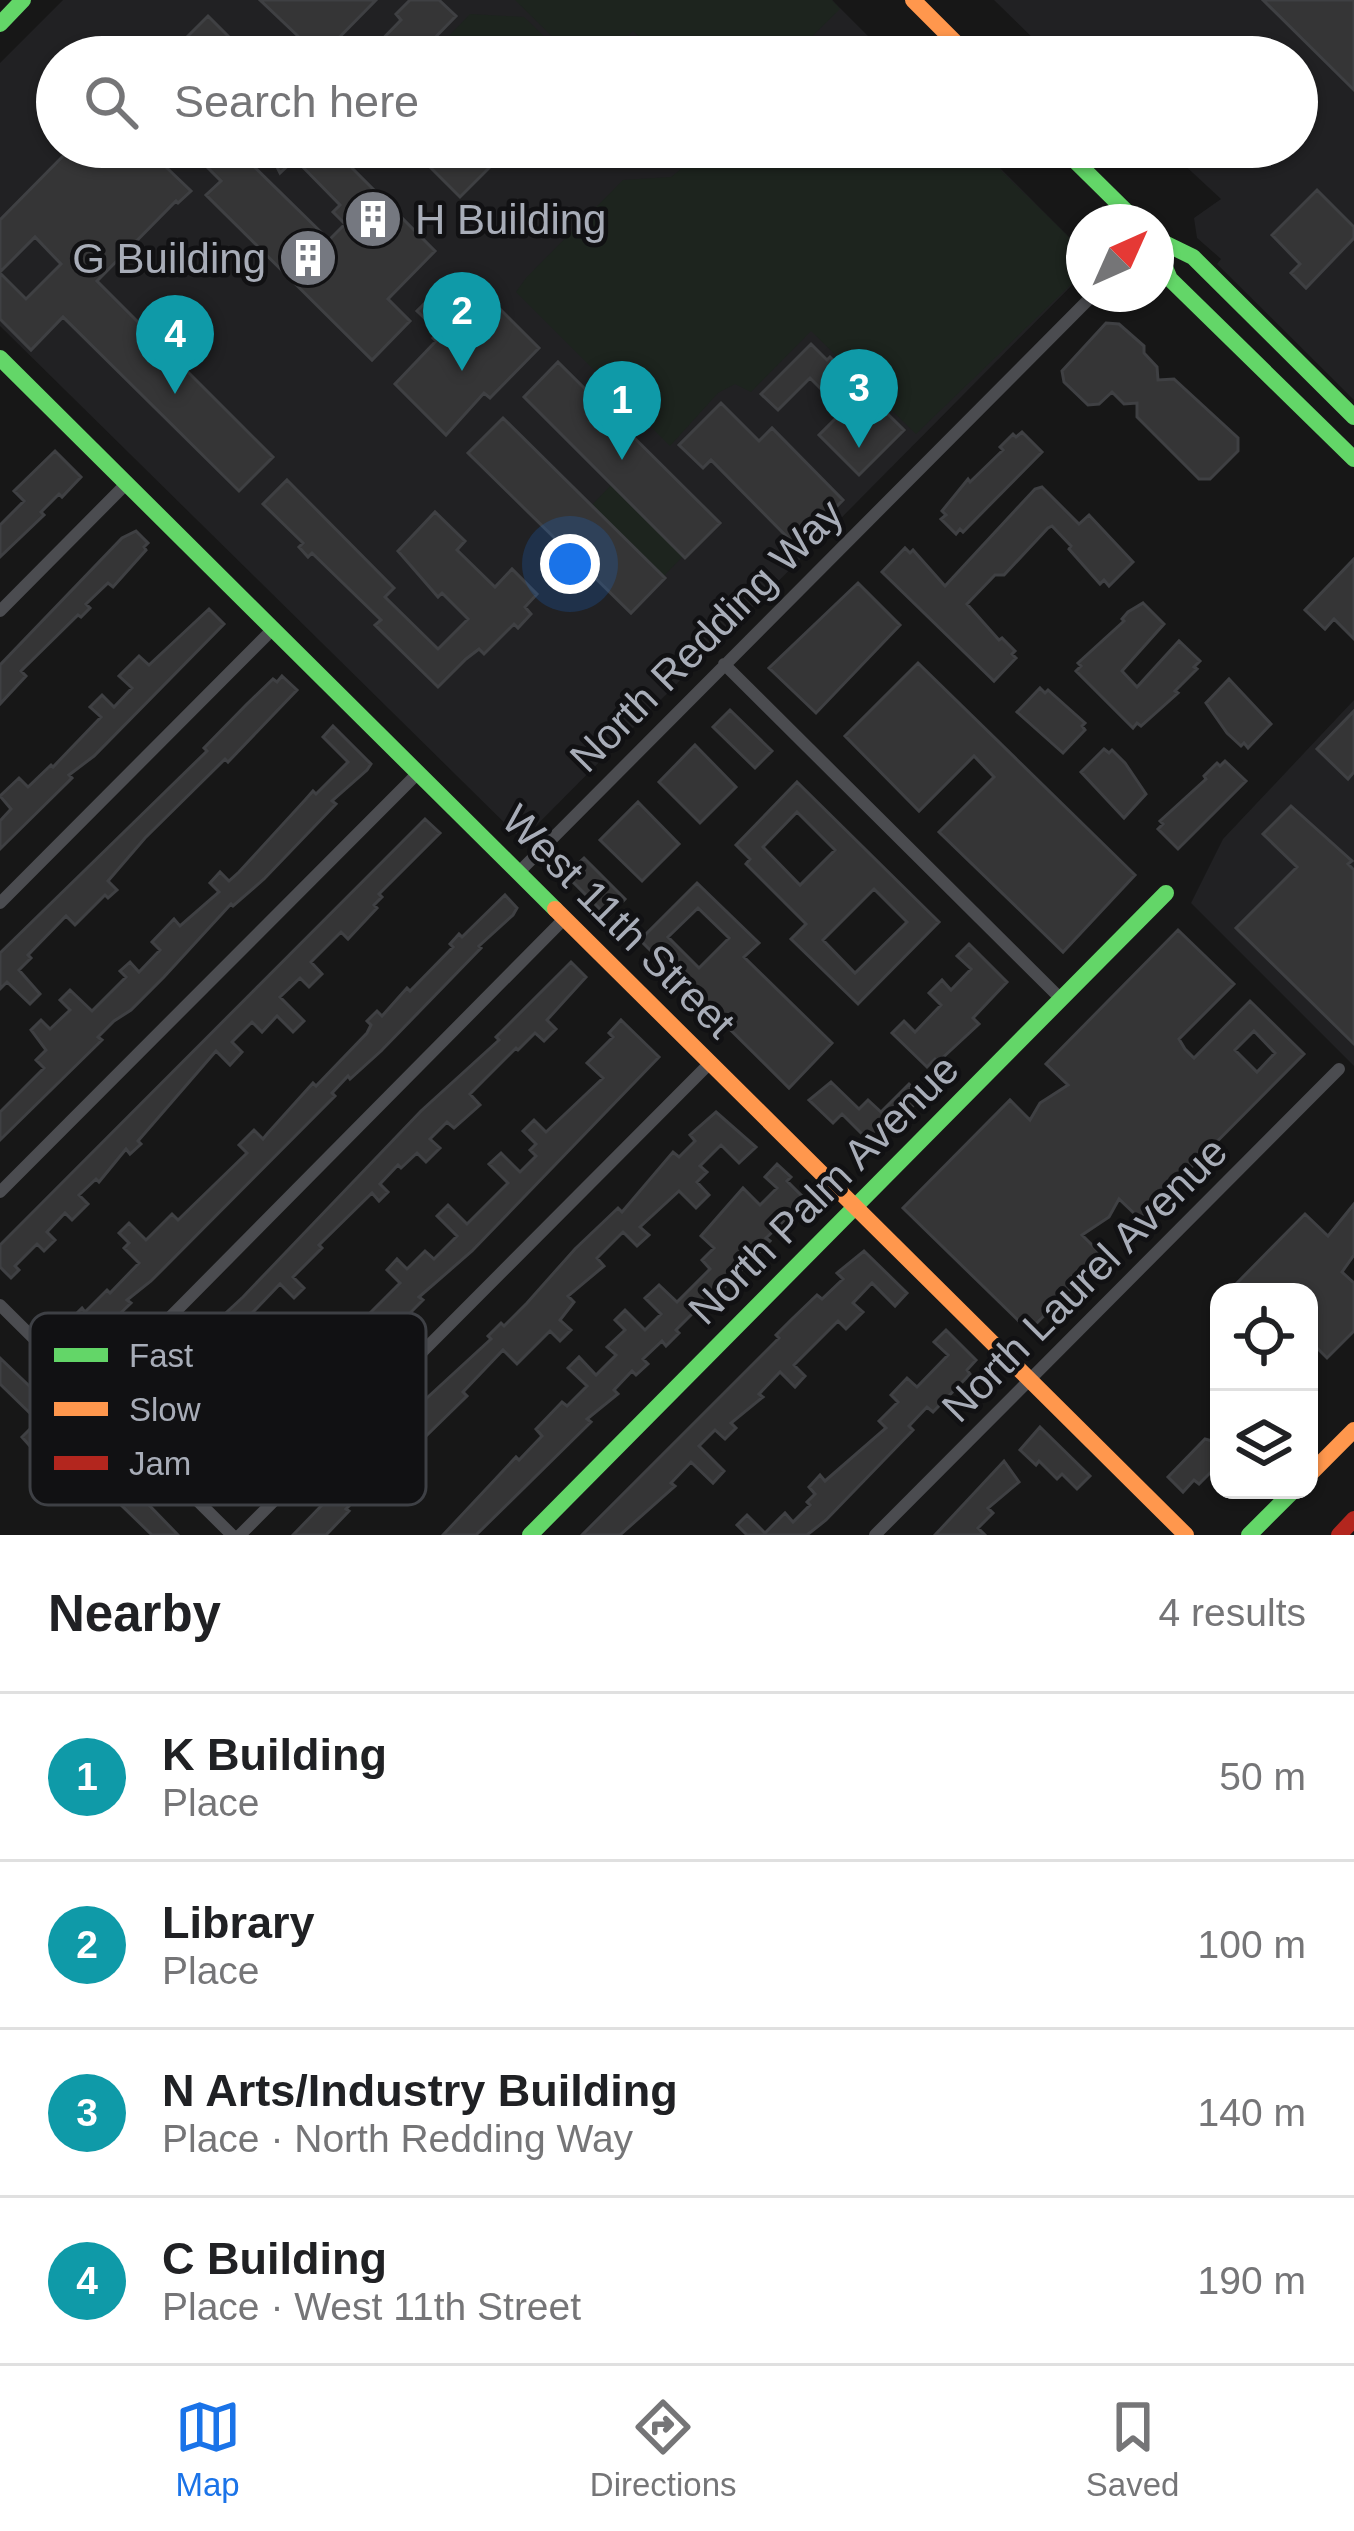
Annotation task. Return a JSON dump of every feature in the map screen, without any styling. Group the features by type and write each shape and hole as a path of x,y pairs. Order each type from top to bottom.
{"street":[{"path":"0,24 23,0"},
{"path":"913,0 949,36"},
{"path":"1082,168 1119,204"},
{"path":"1174,249 1193,257 1354,417"},
{"path":"1174,283 1354,459"},
{"name":"North Redding Way","path":"519,872 1076,312"},
{"name":"West 11th Street","path":"0,358 1186,1535"},
{"path":"0,611 127,483"},
{"path":"0,903 273,629"},
{"path":"724,664 1061,999"},
{"path":"0,1192 418,772"},
{"name":"North Palm Avenue","path":"530,1535 1166,893"},
{"path":"174,1313 565,918"},
{"path":"426,1346 710,1063"},
{"name":"North Laurel Avenue","path":"875,1535 1339,1069"},
{"path":"0,1305 30,1335"},
{"path":"1318,1466 1354,1430"},
{"path":"1249,1535 1285,1499"},
{"path":"205,1505 236,1535 266,1505"},
{"path":"1339,1535 1354,1519"}],"shaded area":[{"path":"63,0 832,0 868,36 36,36 36,168 1000,168 1066,234 1066,291 522,840 0,326 0,63"},
{"path":"515,0 832,0 840,9 812,36 638,36 633,31 628,36 552,36"},
{"path":"994,0 1354,0 1354,400 1217,264 1221,259 1197,238 1194,218 1221,199 1188,168 1318,168 1318,36 1031,36"},
{"path":"470,14 524,17 543,36 449,36"},
{"path":"682,168 998,168 1066,234 1066,289 916,434 811,331 751,392 735,384 718,393 670,446 516,292 623,180 671,177"},
{"path":"611,485 683,556 664,576 592,505"},
{"path":"1354,700 1354,1066 1191,903 1223,839"}],"building":[{"path":"260,0 376,0 341,36 298,36"},
{"path":"410,0 439,0 456,16 436,36 385,36 401,20 396,14"},
{"path":"1263,0 1354,0 1354,90 1318,54 1318,36 1299,36"},
{"path":"208,16 228,36 188,36"},
{"path":"51,168 167,168 191,191 97,281 273,457 239,491 63,317 31,350 0,319 0,273 26,299 61,264 35,237 0,272 0,220"},
{"name":"G Building","path":"208,168 255,168 329,240 345,224 333,212 340,205 304,168 352,168 435,251 388,299 410,321 372,360 206,195 221,181"},
{"path":"431,168 489,168 460,197"},
{"path":"1317,190 1354,227 1354,238 1306,288 1291,273 1300,264 1272,235"},
{"path":"452,276 473,297 480,289 539,348 490,398 484,393 446,435 395,384 436,341 433,338 439,332 417,311"},
{"path":"1106,323 1119,324 1144,346 1144,353 1157,367 1158,380 1174,379 1238,438 1238,451 1210,479 1199,479 1137,417 1137,403 1124,404 1112,392 1099,404 1088,405 1064,382 1062,371"},
{"path":"811,344 904,430 859,475 819,435 843,411 810,378 778,410 761,394"},
{"path":"558,362 720,523 685,558 524,397"},
{"path":"721,403 759,441 772,428 843,500 797,547 711,460 703,468 679,445"},
{"path":"503,418 665,578 631,613 468,453"},
{"path":"1022,432 1042,452 956,534 941,519 946,515 942,511 1013,434"},
{"path":"55,451 81,477 0,557 0,525 24,501 14,491"},
{"path":"287,480 394,588 385,597 438,649 468,619 442,593 438,597 398,551 435,512 465,541 457,550 495,587 512,569 537,594 525,607 531,614 484,654 479,649 466,659 438,687 375,625 381,620 312,553 308,557 299,547 303,543 263,504"},
{"path":"1042,487 1079,524 1089,515 1133,562 1109,586 1104,580 1100,584 1071,546 1052,526 1048,528 1004,575 995,575 967,604 1015,651 1016,658 994,681 882,572 905,548 910,553 913,550 945,586 1035,489"},
{"path":"136,531 148,543 146,550 113,587 108,583 86,604 90,608 21,671 26,676 0,704 0,665 122,538"},
{"path":"1354,559 1354,639 1334,619 1325,629 1305,610"},
{"path":"858,583 900,625 816,713 769,668"},
{"path":"1143,603 1164,624 1122,671 1137,687 1179,641 1200,661 1175,691 1178,693 1133,728 1076,671 1081,666 1078,663 1128,612"},
{"path":"209,609 224,624 0,849 0,821 11,809 0,796 19,778 28,787 53,767 101,717 90,707 102,695 114,707 132,688 119,676 139,656 149,665"},
{"path":"918,663 1135,875 1063,952 939,832 994,777 974,756 919,811 845,736"},
{"path":"282,676 297,690 145,838 108,881 117,890 108,898 105,895 75,925 66,916 28,955 31,958 19,970 40,994 30,1004 7,982 0,989 0,953 207,751 204,748 246,705"},
{"path":"1229,679 1271,724 1248,748 1227,733 1206,703"},
{"path":"1040,688 1085,723 1085,730 1063,753 1017,712"},
{"path":"730,710 772,751 755,768 713,727"},
{"path":"1354,711 1354,772 1348,779 1317,749"},
{"path":"333,726 371,764 367,770 332,801 336,804 264,879 231,904 0,1140 0,1112 44,1068 36,1060 46,1050 31,1030 41,1020 50,1029 70,1010 60,1000 70,990 92,1011 126,977 120,971 130,962 139,972 160,950 152,942 174,919 180,926 219,892 210,883 220,872 229,881 239,872 313,791 316,794 348,762 323,737"},
{"path":"695,745 736,787 700,823 659,782"},
{"path":"1104,749 1112,750 1125,763 1146,794 1124,818 1081,772"},
{"path":"1225,761 1246,781 1178,849 1158,829 1163,824 1160,821 1217,763 1220,766"},
{"path":"797,782 939,922 858,1004 791,939 806,924 746,864 750,859 736,845","holes":["797,812 835,850 800,885 763,847","874,889 907,922 855,973 823,940"]},
{"path":"638,802 679,844 642,881 600,840"},
{"path":"1291,806 1352,861 1348,864 1354,870 1354,1044 1236,928 1297,867 1263,834"},
{"path":"425,819 440,833 379,894 377,908 348,939 341,932 311,962 322,974 309,987 300,978 280,997 304,1021 293,1032 277,1016 262,1032 252,1022 232,1042 242,1052 230,1065 216,1051 138,1141 141,1144 130,1154 126,1149 99,1182 96,1179 79,1195 88,1204 72,1220 65,1213 47,1232 55,1240 44,1251 37,1244 15,1266 19,1270 11,1278 0,1267 0,1245"},
{"path":"584,858 625,899 608,917 566,875"},
{"path":"697,883 759,943 744,957 832,1043 789,1088 640,940","holes":["698,908 729,938 699,968 668,937"]},
{"path":"505,895 517,908 381,1051 350,1079 348,1076 332,1093 335,1096 127,1300 131,1303 121,1313 77,1313 82,1308 85,1312 107,1290 110,1293 139,1263 124,1248 129,1243 119,1233 129,1223 146,1240 172,1214 178,1220 247,1153 239,1145 254,1130 263,1139 367,1033 371,1025 367,1021 377,1011 382,1016 453,947 450,944 459,934 462,937"},
{"path":"1178,930 1234,984 1179,1039 1194,1058 1250,1001 1304,1054 1140,1219 1119,1199 1109,1217 1082,1235 1103,1256 1029,1331 903,1208 1010,1100 1030,1120 1040,1103 1068,1085 1046,1064","holes":["1254,1031 1275,1053 1257,1072 1235,1050"]},
{"path":"969,944 1007,982 973,1018 979,1024 927,1067 892,1033 904,1021 915,1032 941,1005 929,993 942,980 951,990 971,969 957,956"},
{"path":"571,962 586,977 547,1020 556,1029 544,1041 535,1033 516,1048 470,1094 480,1105 454,1128 447,1122 430,1139 440,1148 426,1162 417,1153 401,1168 398,1165 380,1184 388,1192 379,1201 372,1193 319,1245 322,1248 293,1277 304,1288 294,1298 280,1284 252,1313 226,1313 421,1111 499,1040 496,1037"},
{"path":"621,1020 659,1057 472,1251 419,1297 423,1300 410,1313 370,1313 400,1283 387,1270 397,1259 407,1269 425,1251 434,1259 457,1236 437,1216 448,1205 467,1224 508,1183 489,1164 501,1153 520,1172 536,1156 530,1150 536,1144 523,1131 534,1120 546,1132 603,1078 587,1063 613,1037 609,1033"},
{"path":"831,1082 859,1109 868,1100 881,1112 909,1084 922,1097 873,1145 842,1114 833,1123 809,1100"},
{"path":"716,1112 756,1147 739,1163 721,1145 700,1166 707,1172 697,1182 709,1195 696,1208 679,1191 640,1227 649,1235 637,1246 623,1232 597,1258 604,1266 568,1296 574,1302 560,1320 571,1330 560,1341 550,1331 517,1364 503,1350 463,1392 467,1396 426,1436 426,1399 618,1208 622,1212 673,1152 679,1157 695,1141 690,1135"},
{"path":"777,1164 809,1203 766,1238 770,1241 676,1330 679,1333 666,1346 662,1341 643,1359 648,1364 636,1375 632,1371 614,1390 618,1394 587,1419 591,1422 476,1535 443,1535 542,1436 536,1429 562,1402 567,1406 587,1386 568,1368 579,1357 596,1375 616,1355 607,1347 625,1330 615,1320 625,1310 645,1330 661,1314 645,1298 659,1285 677,1302 710,1269 702,1260 714,1248 701,1236 743,1188 760,1205 777,1188 765,1177"},
{"path":"1354,1204 1354,1255 1342,1272 1354,1283 1354,1331 1327,1358 1318,1349 1318,1283 1237,1283 1305,1214 1328,1236"},
{"path":"864,1251 907,1293 895,1306 872,1283 853,1303 863,1312 846,1329 838,1321 794,1365 805,1376 795,1387 780,1372 759,1394 763,1397 731,1423 736,1428 725,1439 715,1430 699,1446 724,1471 713,1483 691,1462 671,1483 675,1486 620,1535 582,1535 779,1338 776,1335 792,1319 843,1279 837,1273"},
{"path":"946,1330 976,1360 967,1370 970,1374 933,1412 927,1407 909,1426 913,1430 826,1520 807,1535 747,1535 737,1525 747,1515 765,1533 785,1513 793,1522 810,1505 807,1502 815,1494 809,1487 820,1475 825,1481 886,1428 879,1421 898,1402 891,1395 907,1378 917,1387 948,1355 934,1342"},
{"path":"0,1358 30,1387 30,1413 0,1384"},
{"path":"1040,1427 1090,1476 1077,1489 1062,1474 1057,1479 1020,1450"},
{"path":"1205,1439 1210,1440 1210,1473 1199,1484 1194,1480 1183,1492 1168,1477"},
{"path":"1004,1461 1019,1482 988,1508 993,1513 978,1528 985,1535 935,1535"},
{"path":"121,1505 149,1505 178,1535 152,1535"},
{"path":"322,1505 350,1505 326,1535 293,1535"}],"traffic: fast":[{"path":"0,24 23,0"},
{"path":"1082,168 1119,204"},
{"path":"1174,248 1193,257 1354,417"},
{"path":"1174,283 1354,459"},
{"path":"0,358 555,909"},
{"path":"530,1535 1166,893"},
{"path":"1249,1535 1285,1499"}],"traffic: slow":[{"path":"913,0 949,36"},
{"path":"555,909 1186,1535"},
{"path":"1318,1466 1354,1430"}],"traffic: jam":[{"path":"1339,1535 1354,1519"}],"place":[{"name":"H Building","path":"373,219"},
{"name":"G Building","path":"308,258"},
{"name":"Library","path":"462,371"},
{"name":"C Building","path":"175,394"},
{"name":"N Arts/Industry Building","path":"859,448"},
{"name":"K Building","path":"622,460"}]}
